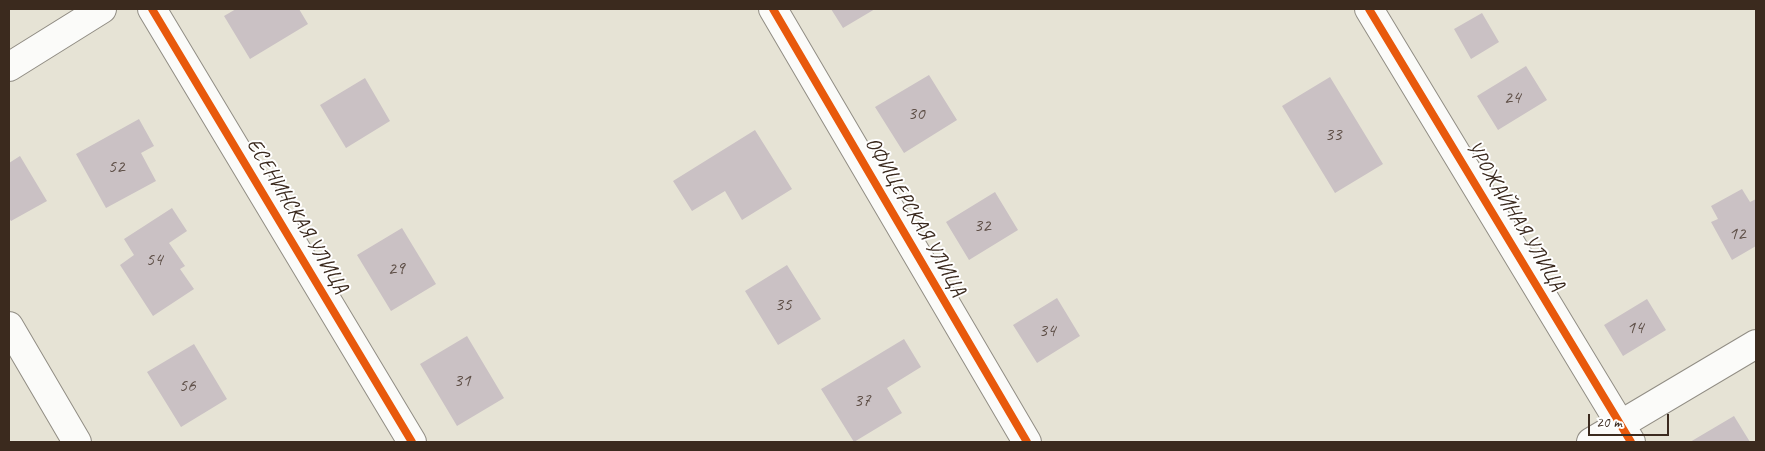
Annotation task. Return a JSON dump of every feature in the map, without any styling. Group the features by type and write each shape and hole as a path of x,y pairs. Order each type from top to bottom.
{"street":[{"path":"9,67 102,9"},
{"name":"ЕСЕНИНСКАЯ УЛИЦА","path":"152,9 412,442"},
{"name":"ОФИЦЕРСКАЯ УЛИЦА","path":"773,9 1027,442"},
{"name":"УРОЖАЙНАЯ УЛИЦА","path":"1369,9 1626,433"},
{"path":"9,326 77,442"},
{"path":"1591,442 1626,433 1756,344"}],"building":[{"path":"236,9 299,9 308,24 250,59 224,16"},
{"path":"831,9 875,9 843,28"},
{"path":"1482,13 1499,42 1471,59 1454,29"},
{"path":"1526,66 1547,100 1498,130 1477,96"},
{"path":"929,75 957,120 904,153 875,107"},
{"path":"1330,77 1383,164 1335,193 1282,106"},
{"path":"365,78 390,121 346,148 320,105"},
{"path":"139,119 154,146 141,153 156,181 106,208 76,154"},
{"path":"755,130 792,189 742,220 725,191 692,211 673,181"},
{"path":"20,156 47,201 11,221 9,218 9,163"},
{"path":"1742,189 1750,202 1756,199 1756,246 1732,260 1711,222 1718,219 1711,206"},
{"path":"995,192 1018,230 969,260 946,222"},
{"path":"172,208 187,231 169,243 185,266 180,269 194,289 153,316 120,265 134,255 124,239"},
{"path":"402,228 436,284 391,311 357,255"},
{"path":"787,265 821,319 778,345 745,291"},
{"path":"1057,298 1080,336 1037,363 1013,325"},
{"path":"1647,299 1666,330 1623,356 1604,325"},
{"path":"467,336 504,398 457,426 420,364"},
{"path":"904,339 921,367 887,388 902,413 854,442 821,389"},
{"path":"194,344 227,399 181,427 147,372"},
{"path":"1734,416 1750,442 1690,442"}],"cycle path":[{"path":"152,9 412,442"},
{"path":"773,9 1027,442"},
{"path":"1369,9 1631,442"}]}
